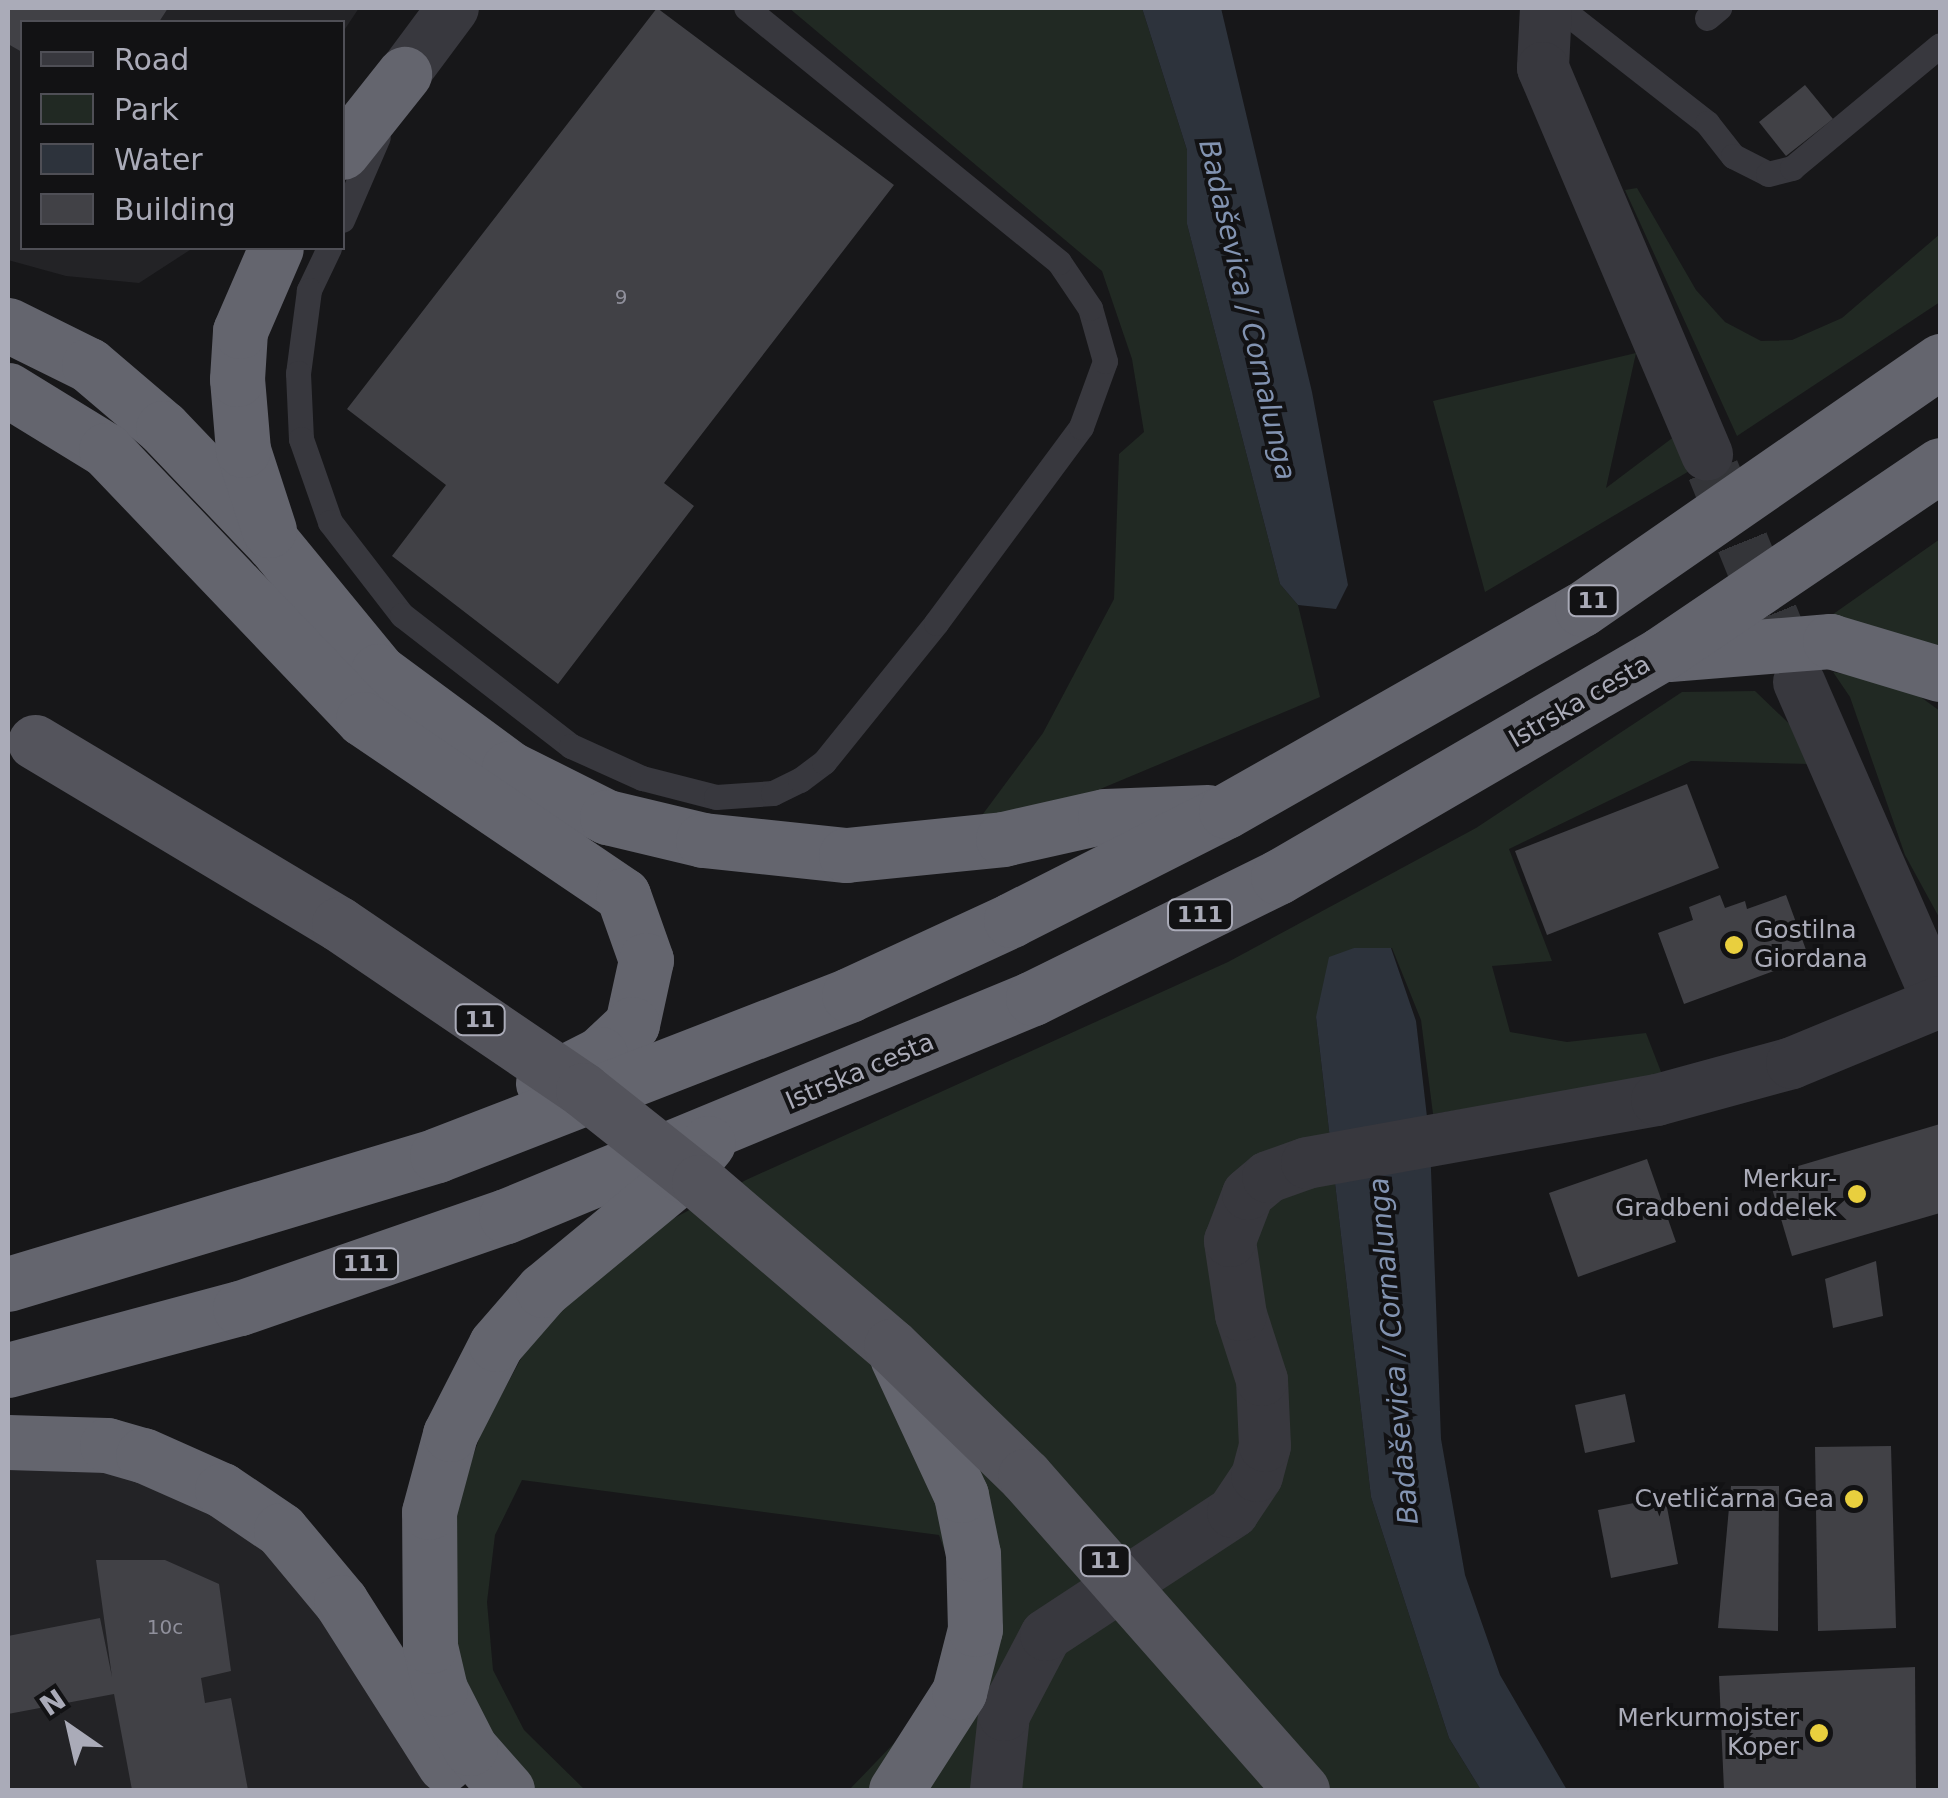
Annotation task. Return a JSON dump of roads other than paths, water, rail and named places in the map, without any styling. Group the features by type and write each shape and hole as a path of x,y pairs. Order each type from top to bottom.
{"highway":[{"path":"345,148 404,74"},
{"path":"273,542 244,450 238,379 240,331 275,250"},
{"path":"8,325 89,365 273,542 378,672 509,768 607,818 793,854 846,855 1004,839 1105,816 1226,811"},
{"name":"11","path":"11,1283 437,1155 849,995 1226,811 1582,608 1940,361"},
{"path":"8,390 106,450 363,719 622,895 646,960 632,1024 600,1054 487,1112 437,1155"},
{"name":"111","path":"1662,654 1940,466"},
{"path":"1662,654 1830,641 1940,674"},
{"name":"Istrska cesta","path":"8,1370 240,1308 716,1133 1034,998 1278,876 1662,654"},
{"path":"507,1790 470,1748 440,1689 430,1646 429,1512 450,1434 496,1344 543,1290 682,1175 716,1133"},
{"path":"891,1346 961,1495 973,1554 975,1629 959,1692 896,1790"},
{"path":"8,1442 107,1445 143,1455 222,1490 281,1530 340,1602 464,1790"}],"main road":[{"name":"11","path":"22,741 339,924 582,1090 891,1346 1115,1572 1302,1790"}],"street":[{"path":"404,74 453,8"},
{"path":"1546,8 1543,68 1707,455"},
{"path":"996,1790 1004,1714 1046,1635 1233,1512 1257,1476 1266,1423 1231,1272 1236,1217 1268,1177 1715,1084 1792,1063 1940,1002 1799,682"}],"lane":[{"path":"328,250 309,290 298,374 304,452 330,522 402,615 570,746 681,791 773,793 824,762 982,562 1081,426 1104,362 1090,308 1059,262 1000,207 746,8"},
{"path":"1560,8 1707,123 1733,156 1768,174 1792,168 1940,45"},
{"path":"345,213 404,74"}],"water":[{"name":"Badaševica / Cornalunga","path":"1142,8 1221,8 1312,392 1348,585 1336,609 1298,605 1280,584 1187,224 1187,150"},
{"name":"Badaševica / Cornalunga","path":"1354,948 1391,948 1416,1021 1430,1143 1441,1439 1465,1575 1500,1675 1567,1790 1481,1790 1449,1738 1371,1497 1316,1017 1329,957"}],"tunnel":[{"path":"1713,470 1799,682"}],"place":[{"name":"Gostilna Giordana","path":"1734,945"},
{"name":"Merkur- Gradbeni oddelek","path":"1857,1194"},
{"name":"Cvetličarna Gea","path":"1854,1499"},
{"name":"Merkurmojster Koper","path":"1819,1733"}]}
